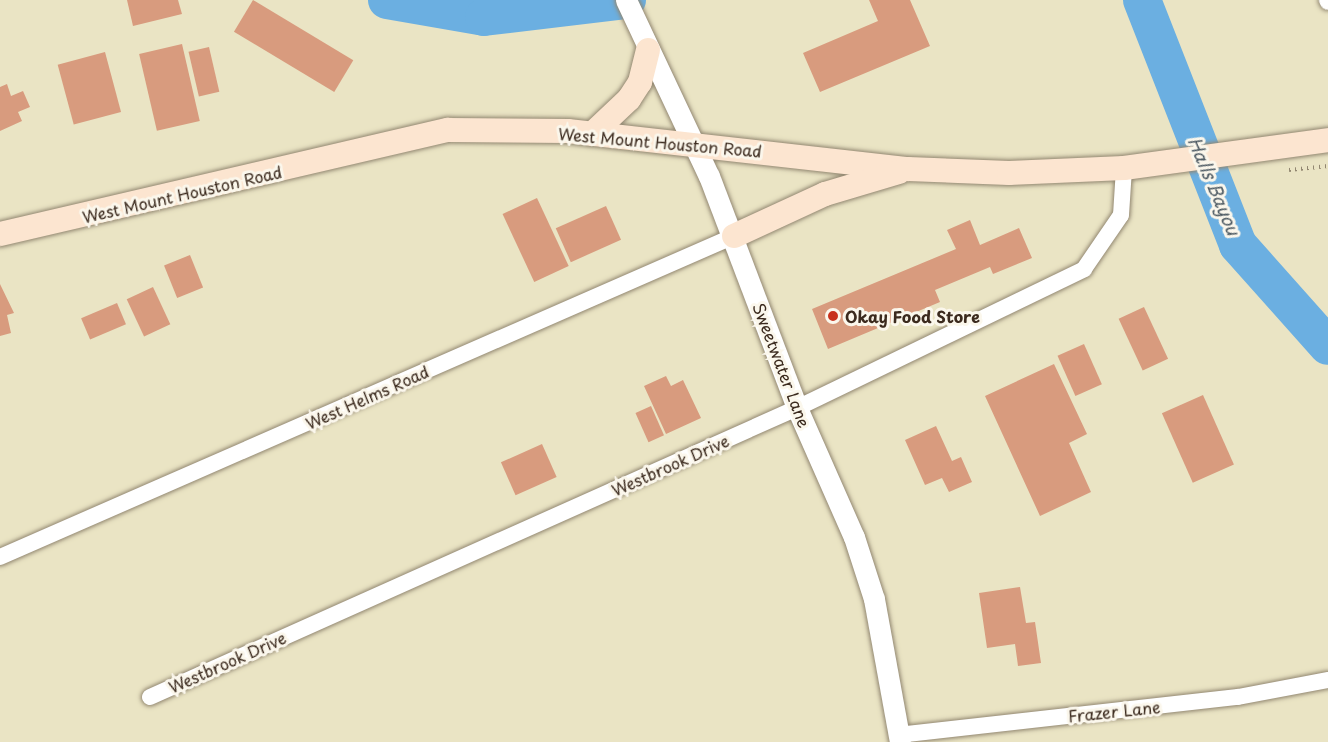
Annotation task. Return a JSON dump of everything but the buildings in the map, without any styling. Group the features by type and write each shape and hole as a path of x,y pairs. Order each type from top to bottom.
{"main road":[{"path":"592,134 634,91 648,50"},
{"name":"West Mount Houston Road","path":"0,234 448,130 568,131 693,142 908,169 1009,173 1133,167 1324,141"},
{"path":"734,236 825,194 908,169"}],"street":[{"name":"Sweetwater Lane","path":"626,0 693,142 734,236 797,408 854,537 874,599 899,739"},
{"name":"Westbrook Drive","path":"150,697 797,408 1084,269 1121,215 1133,167"},
{"name":"West Helms Road","path":"0,557 734,236"},
{"name":"Frazer Lane","path":"899,739 1238,697 1328,680"}],"path":[{"path":"1289,170 1328,166"}],"waterway":[{"name":"Halls Bayou","path":"387,0 484,17 627,0"},
{"name":"Halls Bayou","path":"1142,0 1238,245 1328,346"}],"place":[{"name":"Okay Food Store","path":"833,316"}]}
